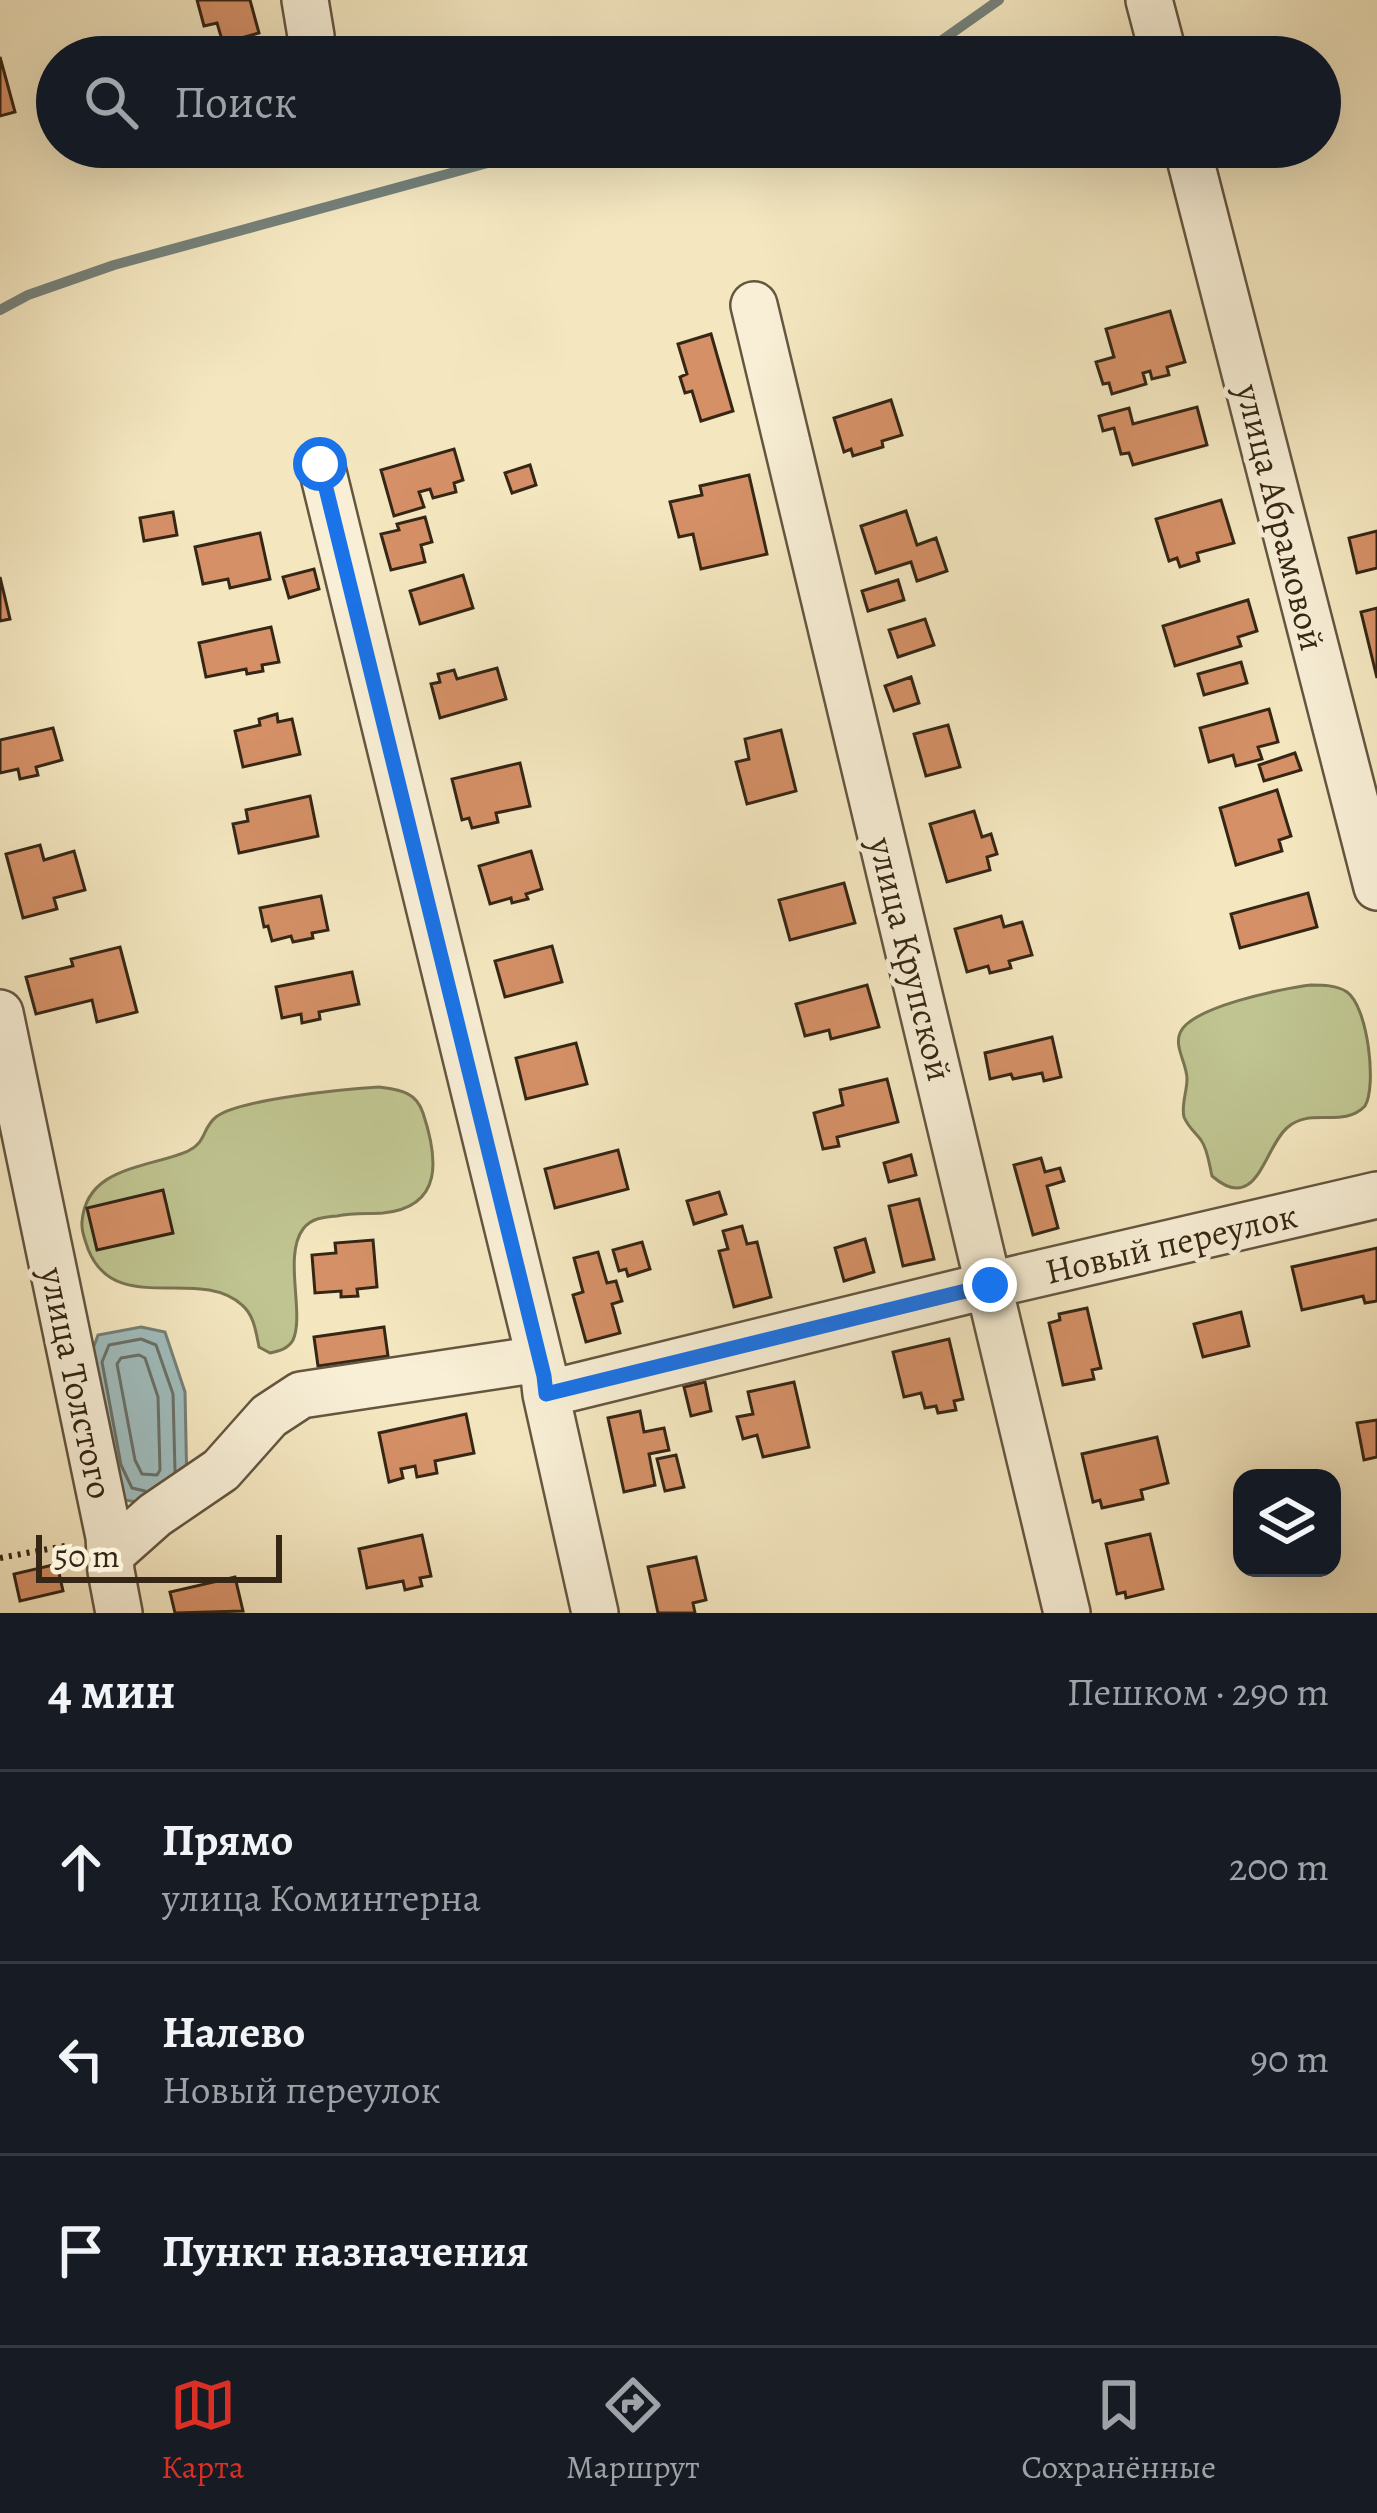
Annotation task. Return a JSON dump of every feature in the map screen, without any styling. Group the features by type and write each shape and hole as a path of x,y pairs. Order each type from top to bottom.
{"street":[{"path":"1149,0 1158,36"},
{"name":"улица Абрамовой","path":"1192,168 1370,829 1377,887"},
{"name":"улица Крупской","path":"754,305 1067,1613"},
{"path":"320,464 543,1376 595,1613"},
{"name":"улица Толстого","path":"0,1012 110,1546 119,1613"},
{"name":"Новый переулок","path":"110,1546 221,1470 269,1416 301,1395 543,1376 990,1285 1377,1195"}],"path":[{"path":"0,1558 110,1546"}],"green space":[{"path":"1311,985 1347,992 1360,1013 1370,1065 1365,1106 1347,1116 1297,1121 1280,1136 1250,1183 1240,1188 1227,1186 1212,1176 1203,1144 1184,1117 1187,1079 1180,1033 1187,1024 1219,1007"},
{"path":"379,1087 406,1093 420,1106 432,1147 432,1178 417,1201 403,1209 323,1218 303,1229 295,1254 296,1329 286,1348 270,1353 259,1347 249,1314 224,1294 117,1281 101,1270 88,1249 82,1222 95,1190 122,1172 188,1151 216,1117 269,1100"}],"water":[{"path":"141,1327 165,1332 185,1392 187,1489 151,1504 124,1500 109,1469 89,1360 98,1335"}],"building":[{"path":"197,0 250,0 259,33 221,36 217,23 204,26"},
{"path":"0,57 15,112 0,116"},
{"path":"1170,311 1185,362 1167,367 1169,375 1152,379 1150,371 1143,373 1146,384 1112,394 1096,362 1114,357 1106,329"},
{"path":"711,334 733,411 701,421 692,391 685,393 680,377 687,374 678,344"},
{"path":"891,400 902,435 853,456 851,449 844,452 834,418"},
{"path":"1197,407 1207,445 1133,465 1129,453 1121,454 1114,428 1103,431 1099,416 1129,408 1133,424"},
{"path":"454,449 463,480 454,483 456,492 433,498 430,489 419,492 424,507 394,516 381,470"},
{"path":"530,465 536,485 512,493 505,473"},
{"path":"749,475 767,554 701,569 693,534 679,537 670,502 702,495 700,486"},
{"path":"1221,500 1234,543 1197,553 1199,561 1180,567 1177,558 1169,561 1156,519"},
{"path":"906,511 917,545 936,538 947,571 917,581 911,562 876,573 861,526"},
{"path":"173,512 177,535 144,541 140,518"},
{"path":"425,517 432,542 421,545 425,562 391,570 381,534"},
{"path":"1377,531 1377,568 1357,573 1349,538"},
{"path":"260,533 270,579 230,588 228,579 203,584 195,547"},
{"path":"314,569 319,589 289,598 283,577"},
{"path":"463,575 473,608 420,624 410,591"},
{"path":"0,577 10,619 0,621"},
{"path":"898,580 904,600 868,611 862,591"},
{"path":"1248,600 1257,631 1238,637 1241,646 1175,666 1163,626"},
{"path":"1377,608 1377,678 1361,612"},
{"path":"925,619 934,645 898,657 889,630"},
{"path":"271,627 279,662 262,665 263,671 247,674 246,669 206,677 199,643"},
{"path":"1241,662 1247,683 1204,695 1198,674"},
{"path":"497,668 506,699 440,718 431,684 440,682 438,674 454,670 457,679"},
{"path":"911,677 919,703 894,711 885,686"},
{"path":"1269,709 1278,742 1258,747 1262,759 1236,766 1233,755 1209,762 1200,728"},
{"path":"277,714 278,722 292,719 300,754 243,767 235,731 260,725 259,719"},
{"path":"948,725 960,767 926,776 914,734"},
{"path":"53,728 62,760 36,767 38,775 20,779 18,769 0,773 0,740"},
{"path":"781,730 796,791 747,804 736,762 749,759 745,739"},
{"path":"1295,753 1301,770 1264,781 1259,765"},
{"path":"520,763 530,806 496,813 498,822 472,828 469,818 462,820 452,779"},
{"path":"1277,790 1291,836 1279,840 1282,851 1236,865 1220,808"},
{"path":"310,796 318,836 239,853 233,824 248,821 246,810"},
{"path":"974,811 982,837 991,834 997,854 987,857 990,870 947,882 930,824"},
{"path":"40,845 44,860 74,851 85,890 54,898 57,909 23,918 6,854"},
{"path":"531,851 542,889 526,894 528,899 490,904 479,866"},
{"path":"844,883 855,923 790,940 779,900"},
{"path":"1308,893 1317,927 1240,948 1231,914"},
{"path":"321,896 328,930 293,942 291,936 272,941 260,908"},
{"path":"1001,916 1004,927 1022,922 1032,955 1009,961 1011,968 990,973 988,966 967,972 955,929"},
{"path":"552,946 562,982 505,997 495,961"},
{"path":"120,947 137,1012 97,1022 92,1000 36,1014 26,977 73,966 71,959"},
{"path":"352,972 359,1004 319,1012 320,1019 302,1023 301,1014 282,1018 276,987"},
{"path":"867,985 879,1027 831,1039 829,1030 805,1036 796,1004"},
{"path":"1052,1037 1061,1077 1044,1081 1042,1073 990,1079 985,1053"},
{"path":"576,1043 587,1084 526,1099 516,1058"},
{"path":"887,1079 898,1122 837,1137 839,1146 823,1149 814,1113 843,1105 840,1090"},
{"path":"618,1150 628,1189 555,1208 545,1169"},
{"path":"911,1155 916,1175 889,1182 884,1163"},
{"path":"1041,1158 1045,1172 1060,1168 1064,1181 1047,1186 1058,1228 1033,1235 1014,1165"},
{"path":"163,1190 173,1233 97,1250 87,1208"},
{"path":"719,1192 726,1214 694,1224 687,1201"},
{"path":"919,1199 934,1259 903,1266 889,1206"},
{"path":"742,1226 747,1244 757,1242 771,1297 734,1307 719,1251 728,1249 723,1231"},
{"path":"865,1239 874,1272 844,1281 835,1248"},
{"path":"373,1240 377,1287 357,1289 358,1296 341,1297 341,1291 315,1293 312,1255 336,1253 335,1243"},
{"path":"642,1242 650,1269 628,1276 626,1269 619,1271 613,1250"},
{"path":"1377,1248 1377,1301 1365,1303 1363,1296 1302,1310 1292,1267"},
{"path":"598,1252 607,1283 616,1281 622,1301 612,1304 620,1333 586,1342 573,1295 583,1292 574,1258"},
{"path":"1087,1308 1101,1368 1092,1370 1094,1379 1063,1385 1049,1323 1060,1320 1059,1314"},
{"path":"1241,1312 1249,1346 1203,1357 1194,1324"},
{"path":"384,1327 388,1356 318,1366 314,1337"},
{"path":"949,1339 963,1399 954,1401 956,1410 938,1413 936,1406 925,1408 921,1393 904,1397 893,1352"},
{"path":"705,1382 711,1411 691,1416 684,1387"},
{"path":"794,1382 809,1447 763,1457 757,1435 743,1439 737,1417 753,1414 748,1392"},
{"path":"640,1411 644,1432 664,1428 669,1450 649,1454 655,1485 624,1492 608,1418"},
{"path":"466,1414 474,1453 435,1461 437,1473 417,1477 415,1466 401,1469 403,1478 389,1482 379,1433"},
{"path":"1377,1420 1377,1457 1364,1460 1357,1423"},
{"path":"1157,1437 1168,1483 1141,1490 1143,1499 1102,1508 1100,1500 1093,1502 1082,1454"},
{"path":"676,1455 684,1487 665,1491 657,1459"},
{"path":"1150,1534 1163,1589 1126,1598 1125,1592 1117,1594 1106,1544"},
{"path":"422,1535 431,1576 420,1578 422,1586 405,1590 403,1581 367,1588 359,1549"},
{"path":"696,1557 706,1600 693,1603 695,1613 658,1613 648,1567"},
{"path":"57,1564 63,1591 20,1601 14,1574"},
{"path":"235,1577 243,1611 175,1613 170,1592"}],"waterway":[{"path":"948,36 999,0"},
{"path":"0,310 28,295 114,265 469,168"}],"route":[{"path":"320,464 546,1394 990,1285"}]}
